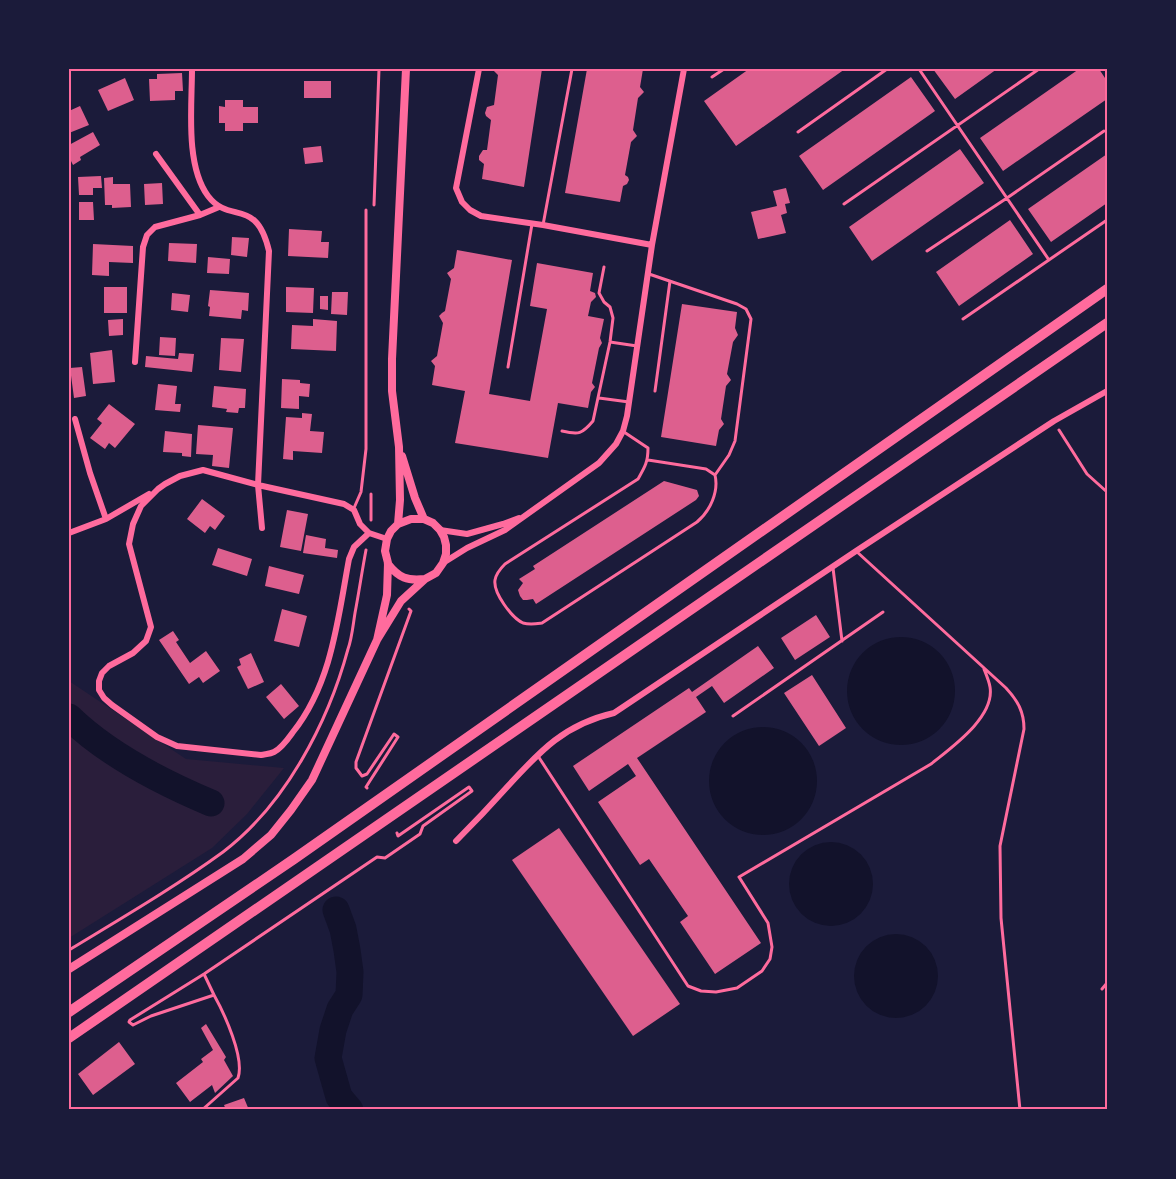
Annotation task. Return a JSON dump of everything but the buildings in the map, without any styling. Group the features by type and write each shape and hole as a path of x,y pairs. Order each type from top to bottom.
{"highway":[{"path":"69,1012 294,859 1107,289"},
{"path":"69,1038 1107,323"}],"street":[{"path":"192,69 192,147 196,170 208,196 219,207 248,215 255,221 265,236 268,251 258,485 262,528"},
{"path":"398,524 399,447 392,391 392,359 406,69"},
{"path":"479,69 456,188 462,202 481,216 652,244"},
{"path":"443,563 467,548 505,530 599,463 616,444 623,431 652,244 684,69"},
{"path":"156,154 200,215"},
{"path":"135,362 142,247 147,235 155,227 200,215 219,207"},
{"path":"456,841 537,754 571,729 614,713 1054,421 1107,391"},
{"path":"75,419 106,519"},
{"path":"399,447 424,519"},
{"path":"69,533 106,519 180,476 203,470 344,504 354,510 360,524 369,533 387,539"},
{"path":"158,489 141,506 133,524 129,544 151,627 146,641 133,652 109,666 102,674 99,690 112,705 157,737 177,746 261,755 274,752 286,742 307,713 326,672 349,559 354,547 369,533"},
{"path":"440,530 466,534 503,524 525,515"},
{"path":"69,969 243,859 271,835 312,780 376,640 401,601 424,579 436,573 443,563 446,554 444,537 433,523 424,519 411,519 398,524 387,539 385,551 388,563 387,595 376,640"},
{"path":"388,563 404,578 424,579"}],"lane":[{"path":"543,225 572,69"},
{"path":"712,77 724,69"},
{"path":"798,132 887,69"},
{"path":"918,69 1049,260"},
{"path":"844,204 1039,69"},
{"path":"927,251 1104,131"},
{"path":"354,510 361,492 366,449 366,210"},
{"path":"963,319 1107,220"},
{"path":"508,367 532,224"},
{"path":"562,431 576,434 585,430 593,421 599,398 610,342 612,312 599,292 604,267"},
{"path":"623,431 648,448 648,460 638,479 505,564 498,572 495,582 496,591 512,615 521,622 532,625 542,623 706,515 717,482 716,475 735,441 751,319 747,309 648,274"},
{"path":"655,391 670,281"},
{"path":"610,342 637,346"},
{"path":"599,398 629,402"},
{"path":"648,460 706,469 716,475"},
{"path":"856,551 1014,696 1021,706 1024,729 1000,846 1001,918 1020,1110"},
{"path":"833,566 842,641"},
{"path":"733,716 883,612"},
{"path":"537,754 688,986 701,991 716,992 737,988 762,970 770,959 772,946 768,923 739,877 931,764 955,744 975,725 988,705 990,688 984,669"}],"path":[{"path":"1054,421 1087,474 1107,492"},
{"path":"69,950 224,851 248,830 273,802 297,769 314,739 337,686 349,648 369,533"},
{"path":"367,788 398,737 394,734 368,774 362,776 356,768 356,762 411,611 401,601"},
{"path":"214,995 152,1016 133,1025 129,1022 377,857 385,858 403,846 420,834 423,826 472,791 470,788 398,836 397,833"},
{"path":"202,1110 238,1078 241,1072 225,1015 204,974"},
{"path":"1102,989 1107,983"}],"shaded area":[{"path":"901,637 922,641 939,653 951,670 955,691 951,712 939,729 922,741 901,745 880,741 863,729 851,712 847,691 851,670 863,653 880,641"},
{"path":"69,681 186,759 284,768 247,814 212,848 69,938"},
{"path":"763,727 784,731 801,743 813,760 817,781 813,802 801,819 784,831 763,835 742,831 725,819 713,802 709,781 713,760 725,743 742,731"},
{"path":"831,842 847,845 861,854 870,868 873,884 870,900 861,914 847,923 831,926 815,923 801,914 792,900 789,884 792,868 801,854 815,845"},
{"path":"896,934 912,937 926,946 935,960 938,976 935,992 926,1006 912,1015 896,1018 880,1015 866,1006 857,992 854,976 857,960 866,946 880,937"}],"waterway":[{"path":"69,717 101,744 136,766 211,803"},
{"path":"336,910 347,950 350,972 349,995 340,1009 333,1030 328,1058 339,1097 350,1110"}]}
